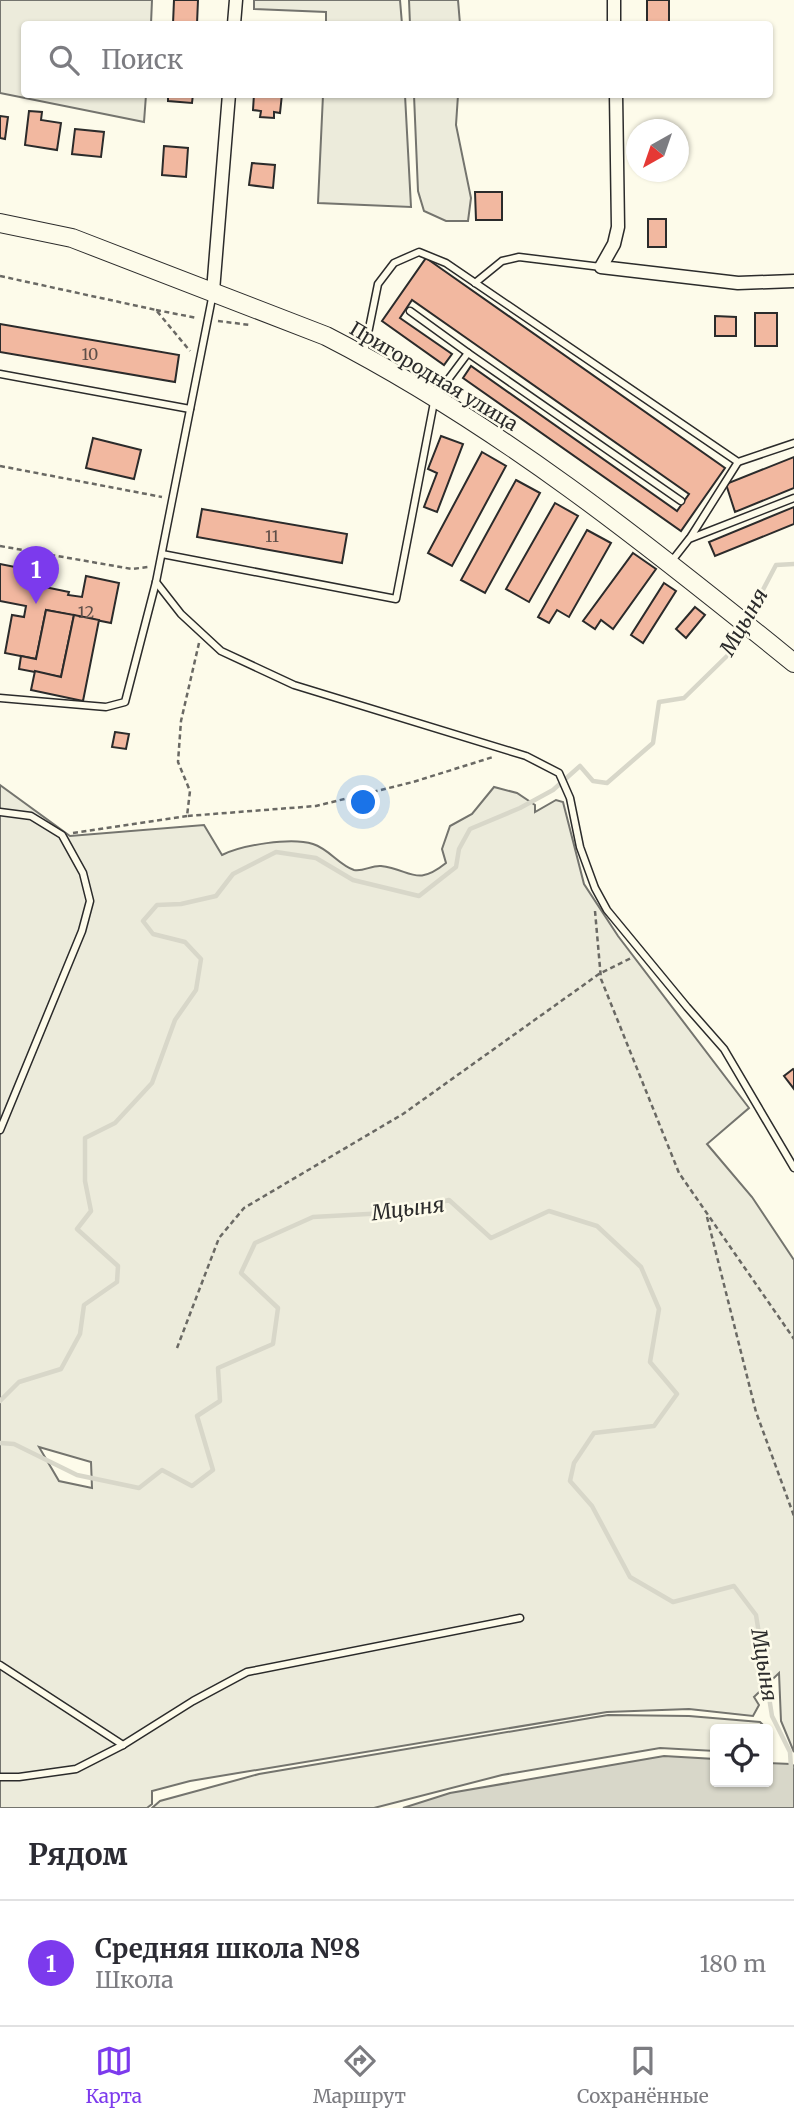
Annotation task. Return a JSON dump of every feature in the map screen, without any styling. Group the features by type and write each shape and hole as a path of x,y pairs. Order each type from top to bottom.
{"street":[{"path":"234,21 236,0"},
{"path":"614,0 614,21"},
{"path":"213,291 229,98"},
{"path":"616,98 618,227 614,244 601,267 738,283 794,281"},
{"name":"Пригородная улица","path":"0,223 72,239 326,335 363,355 435,397 522,454 671,563 794,663"}],"lane":[{"path":"363,355 378,284 394,263 419,252 446,263 738,462"},
{"path":"475,283 502,261 519,257 601,267"},
{"path":"0,698 106,706 125,702 162,554 213,291"},
{"path":"410,311 681,501"},
{"path":"162,554 396,598 435,397 468,353"},
{"path":"0,374 190,409"},
{"path":"671,563 690,539 738,462 794,443"},
{"path":"690,539 794,498"},
{"path":"156,582 181,614 221,651 294,685 511,751 559,773 569,798 580,847 595,888 607,910 724,1049 794,1168"},
{"path":"0,812 31,816 62,835 83,873 90,901 82,932 0,1130"},
{"path":"0,1777 76,1769 123,1745 193,1701 247,1672 520,1618"},
{"path":"0,1665 123,1745"}],"path":[{"path":"0,276 156,310 257,326"},
{"path":"156,310 199,362"},
{"path":"0,467 172,499"},
{"path":"0,547 132,569 159,565"},
{"path":"187,816 190,791 178,762 181,721 201,633"},
{"path":"62,835 187,816 317,806 413,782 511,751"},
{"path":"595,888 595,922 601,979 678,1173 794,1339"},
{"path":"177,1348 219,1238 244,1208 402,1114 599,974 642,953"},
{"path":"706,1212 756,1412 794,1516"}],"shaded area":[{"path":"0,0 152,0 151,21 21,21 21,97 0,93"},
{"path":"254,0 400,0 402,21 326,21 326,12 254,9"},
{"path":"409,0 458,0 460,21 410,21"},
{"path":"25,98 146,98 144,122"},
{"path":"323,98 405,98 411,207 318,203"},
{"path":"414,98 458,98 456,125 471,198 468,221 446,221 424,211 418,191"},
{"path":"0,785 70,836 204,825 222,855 267,843 304,842 319,846 354,870 381,866 420,876 446,863 442,849 450,826 472,814 494,787 517,793 535,805 535,812 556,800 563,802 584,884 618,936 749,1108 707,1144 752,1197 794,1260 794,1752 781,1721 779,1673 754,1697 759,1705 753,1716 689,1709 607,1712 190,1781 152,1791 152,1804 147,1808 0,1808","holes":["39,1447 91,1462 92,1488 59,1481"]},
{"path":"608,1715 689,1716 762,1724 710,1724 710,1751 660,1748 502,1775 374,1808 152,1808 160,1801 259,1774"},
{"path":"664,1756 710,1759 710,1787 773,1787 773,1763 794,1766 794,1808 403,1808 450,1793"}],"building":[{"path":"174,0 198,0 197,21 173,21"},
{"path":"647,0 669,0 669,21 647,21"},
{"path":"168,98 193,98 192,103 168,101"},
{"path":"254,98 282,98 280,113 274,112 274,118 260,117 261,111 253,110"},
{"path":"29,111 42,112 41,120 61,123 57,150 25,145"},
{"path":"0,116 8,117 5,139 0,138"},
{"path":"75,129 104,132 101,157 72,154"},
{"path":"164,146 188,148 186,177 162,175"},
{"path":"252,163 275,165 273,188 249,185"},
{"path":"475,192 502,192 502,220 476,220"},
{"path":"648,219 666,219 666,247 648,247"},
{"path":"426,258 725,468 681,531 463,378 471,366 677,511 689,494 412,300 400,318 452,354 444,365 382,321"},
{"path":"755,313 777,313 777,346 755,346"},
{"path":"715,316 736,317 736,336 715,336"},
{"path":"0,324 179,355 175,382 0,352"},
{"path":"441,436 463,444 437,512 424,507 437,473 428,469"},
{"path":"93,438 141,450 134,479 86,468"},
{"path":"482,452 506,466 452,566 428,553"},
{"path":"794,457 794,488 735,512 726,484"},
{"path":"516,480 540,493 485,593 461,580"},
{"path":"555,503 578,516 529,602 506,589"},
{"path":"794,507 794,524 715,556 709,542"},
{"path":"202,509 347,534 342,563 197,537"},
{"path":"587,530 611,543 569,617 557,610 549,623 538,617"},
{"path":"633,553 656,569 613,629 601,620 595,629 583,621"},
{"path":"0,564 30,570 26,586 69,592 68,595 82,597 86,576 119,583 111,623 46,610 36,659 5,653 12,615 24,617 26,606 0,601"},
{"path":"664,583 676,591 643,643 631,635"},
{"path":"695,607 705,615 686,638 676,629"},
{"path":"46,610 74,615 61,677 19,669 21,656 36,659"},
{"path":"74,615 99,620 83,701 31,690 35,671 61,677"},
{"path":"115,732 129,734 126,749 112,747"},
{"path":"794,1070 794,1089 784,1076"}],"waterway":[{"name":"Мцыня","path":"747,620 776,565 794,564"},
{"name":"Мцыня","path":"0,1401 19,1382 61,1369 80,1334 84,1305 117,1282 118,1266 77,1229 91,1211 85,1181 85,1138 115,1123 152,1083 175,1020 196,990 201,959 185,942 153,934 143,921 157,905 181,904 216,896 233,874 276,852 316,858 353,880 419,896 456,867 459,849 470,829 520,808 553,790 580,766 593,781 607,783 653,743 659,702 684,698 728,655 743,628"},
{"name":"Мцыня","path":"0,1443 14,1444 77,1475 139,1488 162,1470 192,1486 213,1470 197,1416 220,1401 218,1368 273,1344 278,1308 241,1273 255,1243 313,1217 404,1212 449,1200 491,1238 549,1211 597,1226 641,1267 659,1309 650,1362 677,1394 654,1426 594,1433 574,1463 570,1481 592,1506 630,1577 673,1602 734,1586 756,1615 772,1716 790,1752 791,1768"}],"place":[{"name":"Средняя школа №8","path":"36,604"}]}
